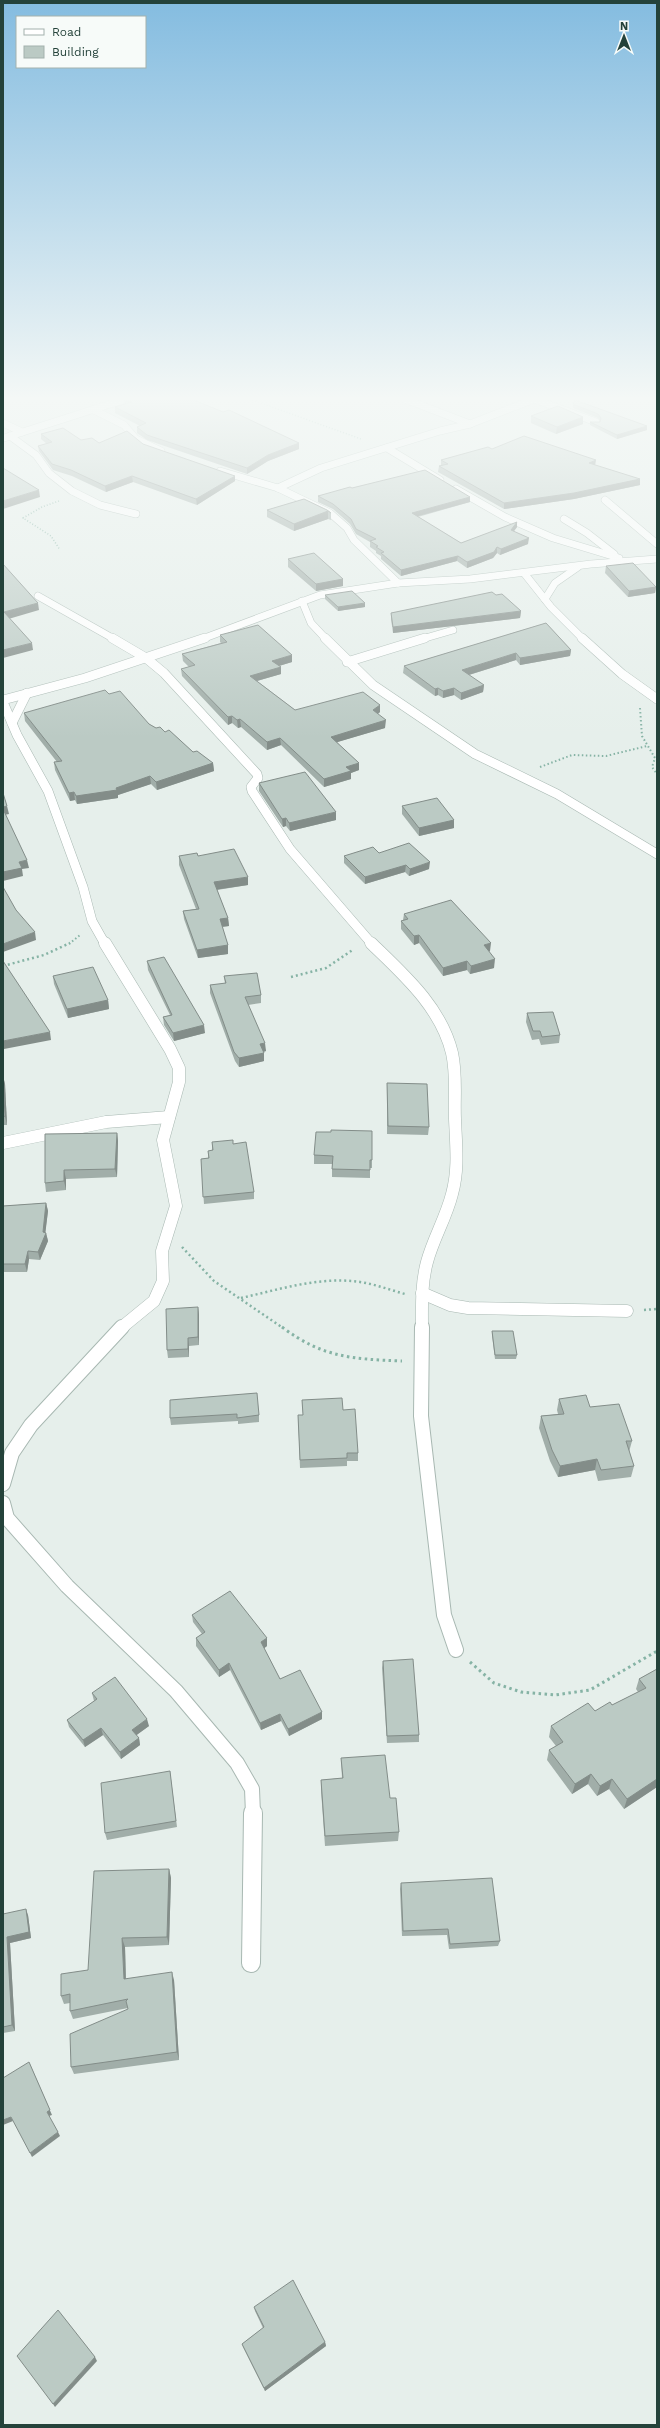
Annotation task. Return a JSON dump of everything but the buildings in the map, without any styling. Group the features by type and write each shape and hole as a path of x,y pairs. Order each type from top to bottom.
{"street":[{"path":"125,511 136,514"},
{"path":"326,511 347,528 354,540 398,583"},
{"path":"494,511 504,517 567,543 632,560"},
{"path":"618,511 657,544"},
{"path":"564,519 587,533 620,558"},
{"path":"3,1484 12,1453 32,1425 124,1325 154,1301 164,1281 162,1250 176,1206 164,1153 163,1140 179,1082 179,1068 159,1029 117,964 92,921 83,887 48,791 12,723 3,701 146,658 224,632 320,595 398,583 470,579 580,565 657,558"},
{"path":"544,599 555,583 580,565"},
{"path":"524,573 544,599 632,682 657,699"},
{"path":"38,596 146,658 164,673 254,770 258,778 251,787 252,791 290,849 318,879 367,939 419,990 444,1031 452,1053 456,1082 455,1118 458,1162 452,1195 427,1262 422,1295 420,1363 421,1416 444,1615 456,1650"},
{"path":"302,601 311,623 347,662 373,684 412,709 444,734 489,761 524,776 657,854"},
{"path":"347,662 453,630"},
{"path":"12,723 27,693"},
{"path":"3,1143 106,1122 169,1117"},
{"path":"422,1295 450,1305 468,1308 627,1311"},
{"path":"3,1503 7,1518 67,1586 176,1691 237,1763 252,1789 251,1963"}],"path":[{"path":"35,511 23,518 46,531 60,550"},
{"path":"632,682 640,706 642,736 655,758 652,766 657,774"},
{"path":"524,776 548,763 572,754 606,756 647,746"},
{"path":"3,966 63,949 73,942 92,921"},
{"path":"291,977 326,968 367,939"},
{"path":"168,1229 192,1260 214,1281 241,1298 303,1343 350,1359 420,1363"},
{"path":"241,1298 289,1287 337,1281 352,1282 422,1295"},
{"path":"456,1650 494,1683 521,1692 555,1695 590,1690 657,1651"}]}
